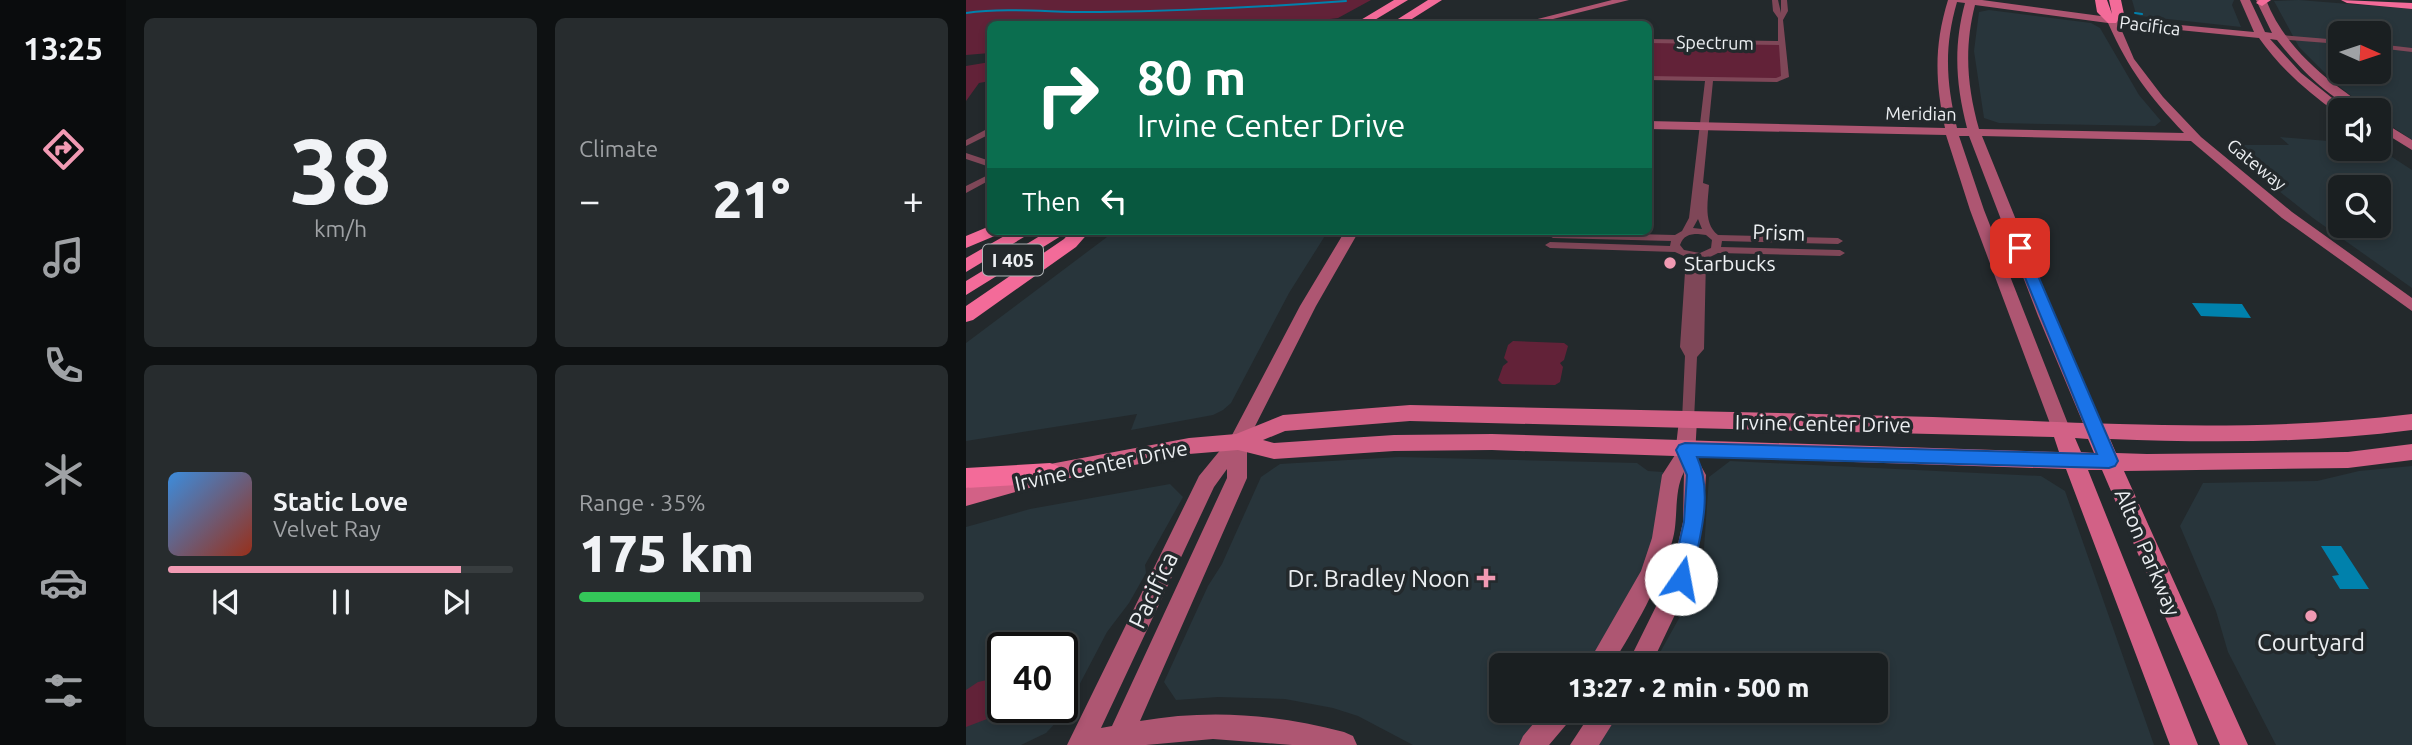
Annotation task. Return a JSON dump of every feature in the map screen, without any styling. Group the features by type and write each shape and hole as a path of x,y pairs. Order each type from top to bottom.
{"highway":[{"path":"1378,21 1414,0"},
{"path":"1401,21 1436,0"},
{"path":"2101,0 2103,12 2112,20 2118,14 2115,0"},
{"path":"2347,0 2412,6"},
{"path":"1365,21 1396,3"},
{"path":"966,243 987,233"},
{"name":"I 405","path":"966,256 1001,235"},
{"path":"966,266 1018,235"},
{"name":"I 405","path":"966,289 1054,235"},
{"path":"966,315 1078,235"},
{"path":"966,478 1050,473"}],"main road":[{"name":"Irvine Center Drive","path":"966,497 1050,473 1189,446 1238,442 1283,423 1378,415 1488,414 2241,434 2348,430 2412,422"},
{"name":"Alton Parkway","path":"2061,429 2184,745"},
{"name":"Alton Parkway","path":"2095,430 2234,745"},
{"name":"Irvine Center Drive","path":"1238,442 1274,451 1394,443 1478,442 2197,463 2348,460 2412,452"}],"street":[{"path":"1536,21 1624,0"},
{"name":"Spectrum","path":"1652,78 1777,80 1785,77 1780,18 1774,0"},
{"name":"Spectrum","path":"1780,18 1784,11 1784,0"},
{"name":"Alton Parkway","path":"1953,0 1947,21 1943,63 1952,131 1964,172 2061,429"},
{"path":"2245,0 2263,35 2304,80 2328,99"},
{"name":"Alton Parkway","path":"1967,1 1962,61 1966,99 1974,131 1997,197 2095,430"},
{"name":"Pacifica","path":"1967,1 2112,20 2328,41"},
{"path":"2263,1 2281,37 2321,78 2346,98"},
{"name":"Gateway","path":"2112,20 2120,42 2136,70 2193,137 2251,186 2412,306"},
{"name":"Spectrum","path":"1652,41 1782,43"},
{"path":"2391,48 2412,50"},
{"name":"Spectrum","path":"1680,240 1694,218 1706,100 1698,92 1704,79"},
{"name":"Meridian","path":"1652,125 2193,137"},
{"path":"966,143 987,132"},
{"path":"2391,132 2412,146"},
{"path":"2391,145 2412,159"},
{"path":"968,158 987,163"},
{"name":"Spectrum","path":"1700,158 1705,171 1703,219 1718,243 1716,250"},
{"path":"966,190 987,179"},
{"name":"Pacifica","path":"1081,745 1206,482 1238,442 1308,306 1350,235"},
{"name":"Prism","path":"1680,240 1712,235 1839,241"},
{"path":"1552,240 1680,240 1696,257 1698,349 1691,356 1684,456 1672,475 1663,538 1652,572 1638,602 1606,653"},
{"path":"1696,257 1716,250"},
{"name":"Prism","path":"1716,250 1840,253"},
{"name":"Pacifica","path":"1118,741 1237,478 1238,442"},
{"path":"1645,653 1681,579 1693,522 1696,475 1685,450"},
{"path":"1652,572 1681,579"},
{"path":"1532,745 1551,723"},
{"path":"1583,745 1599,723"},
{"path":"1081,745 1118,741 1190,726 1238,725 1293,731 1343,745"}],"shaded area":[{"path":"966,0 1371,0 1338,18 1314,21 987,21 987,53 966,55"},
{"path":"2132,0 2234,0 2232,5 2241,27 2140,16 2136,14"},
{"path":"2299,0 2412,9 2412,140 2391,126 2391,98 2354,98 2336,84 2391,84 2391,21 2328,21 2328,76 2299,47 2274,1"},
{"path":"1989,10 2091,23 2100,28 2139,95 2161,121 2155,126 1999,123 1984,118 1974,51 1979,12"},
{"path":"1652,41 1782,43 1785,77 1777,80 1652,78"},
{"path":"987,62 987,82 979,83 966,101 966,66"},
{"path":"2280,137 2328,141 2328,161 2391,161 2391,156 2412,170 2412,288 2341,238 2391,238 2391,175 2328,175 2328,229 2226,149 2232,145 2289,145"},
{"path":"1110,235 1325,235 1289,293 1231,403 1213,415 1131,430 1137,414 966,441 966,343"},
{"path":"1513,341 1564,343 1568,346 1564,360 1560,363 1563,367 1560,382 1555,385 1502,384 1498,380 1503,366 1508,362 1504,358 1508,345"},
{"path":"1399,457 1637,463 1648,471 1663,472 1658,531 1632,603 1597,653 1489,653 1489,723 1539,723 1520,745 1413,745 1358,716 1333,708 1285,699 1218,697 1176,700 1164,682 1261,477 1280,464"},
{"path":"1730,461 2041,476 2065,491 2154,745 1594,745 1611,723 1888,723 1888,653 1660,653 1682,613 1704,548 1709,477"},
{"path":"2412,466 2412,745 2276,745 2228,652 2216,611 2180,526 2203,483 2317,481 2359,471"},
{"path":"1170,484 1183,497 1145,565 1146,573 1129,603 1107,632 1078,687 1078,632 987,632 987,723 1055,723 1046,733 1021,745 966,745 966,527 1030,509"},
{"path":"987,680 987,719 966,727 966,690"}],"water":[{"path":"2192,303 2242,304 2251,318 2201,316"},
{"path":"2321,546 2341,546 2369,589 2340,589 2332,576 2339,575"}],"waterway":[{"path":"966,13 999,10 1162,11 1346,1"},
{"path":"2135,13 2142,14"}],"place":[{"name":"Starbucks","path":"1670,263"},
{"name":"Dr. Bradley Noon","path":"1486,578"},
{"name":"Courtyard","path":"2311,616"}],"route":[{"path":"1681,579 1693,522 1696,475 1685,456 1685,450 1886,453 2109,461 2020,248"}]}
